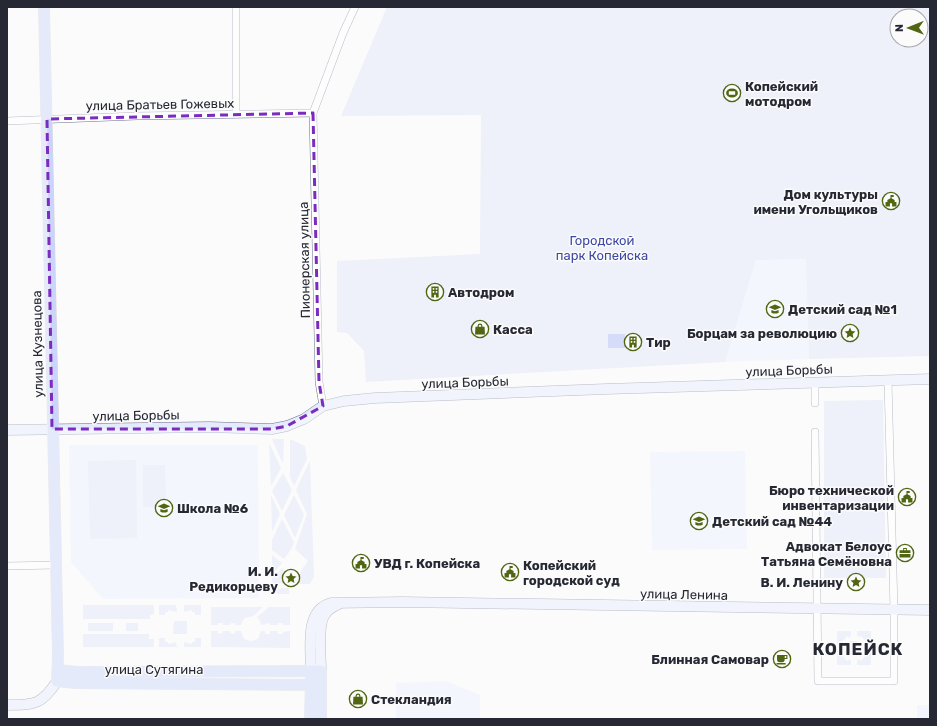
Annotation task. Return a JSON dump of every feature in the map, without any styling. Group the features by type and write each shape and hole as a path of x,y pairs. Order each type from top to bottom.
{"main road":[{"name":"улица Кузнецова","path":"44,7 57,676"},
{"name":"улица Сутягина","path":"57,676 78,672 316,671"},
{"path":"316,671 320,719"},
{"name":"улица Сутягина","path":"57,676 75,683 316,685"},
{"path":"310,719 316,685"}],"street":[{"path":"236,7 236,114"},
{"path":"313,114 342,33 354,7"},
{"name":"улица Братьев Гожевых","path":"7,121 236,114 313,114"},
{"name":"Пионерская улица","path":"313,114 318,374 323,406"},
{"name":"улица Борьбы","path":"7,430 209,427 272,429 287,426 304,419 323,406 344,401 375,398 930,379"},
{"path":"815,432 818,681 894,681 894,610 888,380"},
{"path":"815,382 815,403"},
{"path":"7,566 55,565"},
{"name":"улица Ленина","path":"316,671 311,631 312,621 315,614 324,605 331,603 417,602 930,610"},
{"path":"7,705 26,705 35,703 45,698 57,676"}],"highlighted area":[{"path":"313,113 319,382 323,406 287,426 272,429 52,429 47,119"}],"shaded area":[{"name":"Детский сад №1","path":"806,259 809,359 725,362 756,260"},
{"name":"Школа №6","path":"69,445 258,445 259,598 103,599 71,562"},
{"name":"Детский сад №44","path":"745,451 747,549 652,550 650,452"},
{"path":"446,681 480,695 480,719 396,719 396,683"},
{"path":"917,705 930,705 930,719 917,719"}],"green space":[{"name":"Городской парк Копейска","path":"387,7 930,7 930,356 809,359 806,259 756,260 725,362 366,382 364,351 347,333 337,332 337,261 480,254 481,115 341,116"},
{"path":"883,400 886,578 824,578 824,401"},
{"path":"272,439 284,439 283,464"},
{"path":"290,439 305,446 307,459 294,486 290,477"},
{"path":"269,443 281,468 271,486"},
{"path":"136,460 137,538 90,539 88,461"},
{"path":"310,461 314,577 310,584 300,584 300,572 308,561 295,549 307,514 296,490"},
{"path":"143,465 165,465 166,507 143,507"},
{"path":"283,473 292,490 282,511 272,491"},
{"path":"271,495 280,514 272,532"},
{"path":"294,495 304,515 295,538 284,515"},
{"path":"282,519 294,542 292,548 284,559 272,550 272,540"},
{"path":"272,555 282,563 272,574"},
{"path":"282,568 288,574 288,583 273,584 272,579"},
{"path":"282,588 289,588 289,594 278,594 274,591"},
{"path":"83,605 154,605 154,614 150,615 150,619 83,619"},
{"path":"159,605 176,605 177,612 168,610 168,612 165,612 165,615 159,615"},
{"path":"184,605 201,605 201,615 195,615 195,612 192,612 192,610 184,612"},
{"path":"211,607 263,607 253,616 244,619 241,625 231,623 230,625 223,625 223,623 218,623 218,625 211,625"},
{"path":"269,607 290,607 290,625 278,623 278,625 270,625 270,623 261,625 257,617"},
{"path":"174,621 187,621 187,634 173,634"},
{"path":"88,623 113,623 113,631 88,631"},
{"path":"126,623 138,623 138,631 126,631"},
{"path":"211,631 218,631 218,634 223,633 223,631 230,631 230,633 235,634 235,631 241,631 244,639 251,641 258,639 261,631 265,631 265,634 270,634 270,631 278,631 278,634 283,634 283,632 290,631 290,648 211,647"},
{"path":"837,631 851,631 851,636 849,638 847,636 842,642 842,645 837,645"},
{"path":"857,631 871,631 871,645 867,645 865,643 866,641 861,636 859,637 857,635"},
{"path":"83,634 149,634 149,639 154,639 154,647 83,647"},
{"path":"159,638 165,638 165,642 168,642 168,644 176,642 177,647 159,647"},
{"path":"195,638 201,638 201,647 184,647 184,642 192,644 192,642 195,642"},
{"path":"837,651 841,651 843,653 842,655 847,661 849,659 851,661 851,665 837,665"},
{"path":"866,651 871,651 871,665 857,665 857,661 859,659 861,661 866,655"}],"water":[{"path":"608,334 625,334 625,348 608,348"},
{"path":"854,641 859,643 861,648 859,653 854,655 849,653 847,648 849,643"}],"place":[{"name":"Копейский мотодром","path":"732,93"},
{"name":"Дом культуры имени Угольщиков","path":"891,201"},
{"name":"Автодром","path":"435,292"},
{"name":"Детский сад №1","path":"775,309"},
{"name":"Касса","path":"480,329"},
{"name":"Борцам за революцию","path":"850,333"},
{"name":"Тир","path":"633,342"},
{"name":"Бюро технической инвентаризации","path":"907,497"},
{"name":"Школа №6","path":"164,508"},
{"name":"Детский сад №44","path":"699,521"},
{"name":"Адвокат Белоус Татьяна Семёновна","path":"905,553"},
{"name":"УВД г. Копейска","path":"361,563"},
{"name":"Копейский городской суд","path":"510,572"},
{"name":"И. И. Редикорцеву","path":"291,578"},
{"name":"В. И. Ленину","path":"856,582"},
{"name":"Блинная Самовар","path":"782,659"},
{"name":"Стекландия","path":"358,699"}],"district":[{"name":"КОПЕЙСК","path":"858,649"}]}
